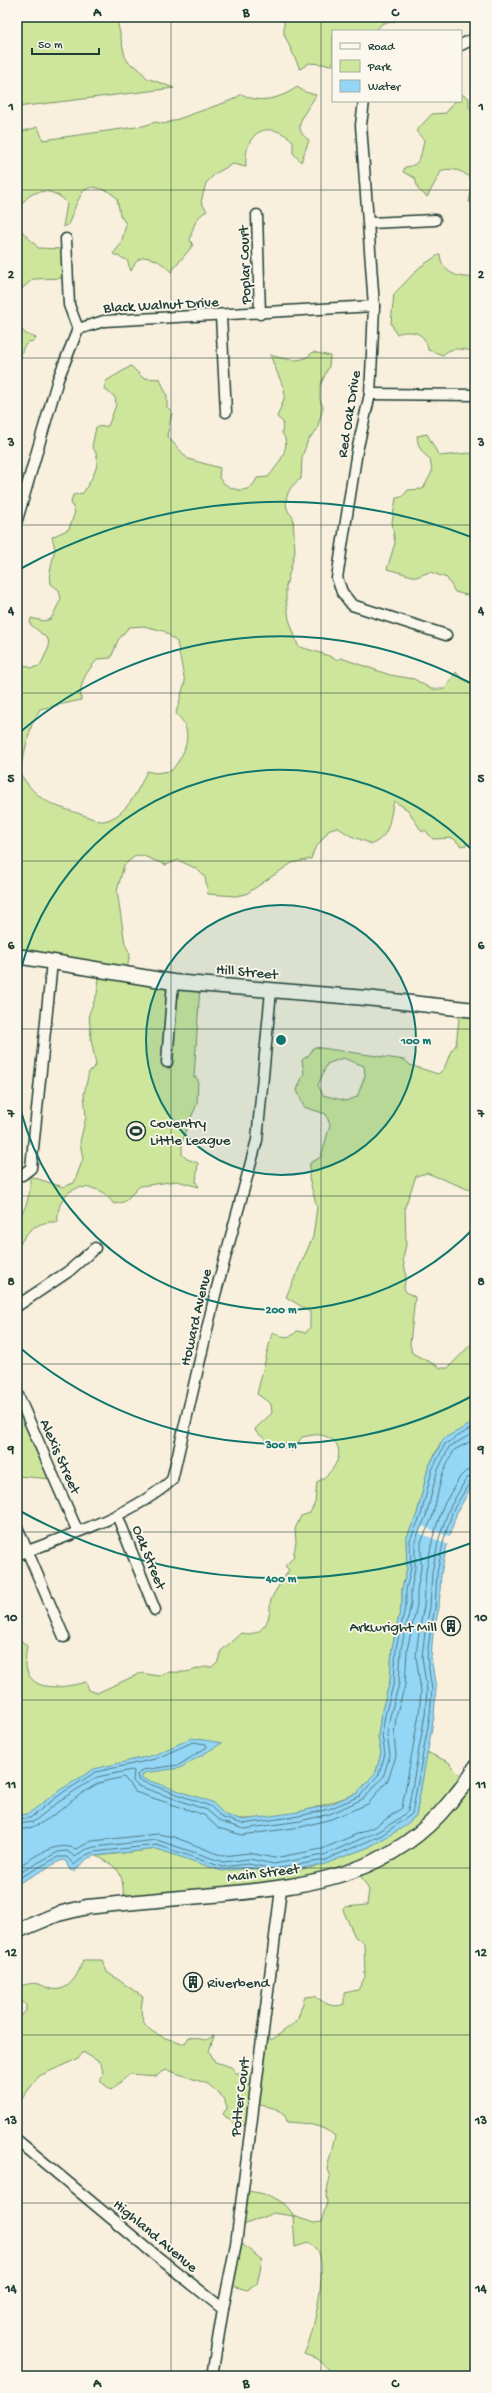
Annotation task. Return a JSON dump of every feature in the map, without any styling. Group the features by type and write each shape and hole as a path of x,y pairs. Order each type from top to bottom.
{"main road":[{"name":"Hill Street","path":"17,956 173,982 373,998 475,1010"},
{"name":"Main Street","path":"17,1931 58,1914 87,1907 281,1889 348,1874 381,1859 409,1842 441,1812 475,1768"}],"street":[{"path":"462,44 475,38"},
{"name":"Red Oak Drive","path":"364,102 361,125 370,223 374,306 370,394 358,451 337,578 342,592 352,605 446,635"},
{"name":"Poplar Court","path":"258,216 260,314"},
{"path":"370,223 435,220"},
{"path":"17,520 58,379 78,329 69,305 66,239"},
{"name":"Black Walnut Drive","path":"78,329 104,321 260,314 374,306"},
{"path":"221,316 226,412"},
{"path":"370,394 475,395"},
{"path":"17,1174 22,1175 31,1168 52,962"},
{"path":"167,1062 173,982"},
{"name":"Howard Avenue","path":"17,1555 117,1515 155,1495 172,1480 215,1295 257,1140 271,991"},
{"path":"17,1306 69,1271 94,1248"},
{"name":"Alexis Street","path":"17,1393 77,1530"},
{"name":"Oak Street","path":"117,1515 156,1610"},
{"path":"17,1527 64,1637"},
{"name":"Potter Court","path":"223,2309 236,2244 281,1889"},
{"name":"Highland Avenue","path":"17,2140 154,2254 223,2309"},
{"path":"212,2376 223,2309"}],"green space":[{"path":"17,17 92,17 98,19 114,17 117,20 125,57 129,63 138,68 147,78 174,88 17,107"},
{"path":"284,17 396,17 394,22 383,23 376,30 332,30 332,65 309,63 300,69 284,34"},
{"path":"297,87 305,92 316,95 305,112 300,124 300,129 303,135 309,140 301,162 293,153 293,141 283,134 274,130 265,130 252,138 246,155 246,167 233,164 216,173 206,183 201,202 207,211 197,219 190,240 193,245 171,272 161,263 152,258 142,258 138,260 131,271 127,260 113,254 121,244 126,224 120,215 117,198 108,191 93,187 84,190 77,202 68,225 63,227 67,203 62,198 51,192 38,192 32,194 22,204 19,210 17,222 17,133 38,127 43,140 143,126 156,122 164,124 232,100 242,94 263,100 277,97"},
{"path":"462,94 469,98 469,107 475,115 475,205 469,202 473,182 467,175 460,171 451,169 442,170 427,197 418,189 415,178 403,172 405,167 417,162 421,155 424,140 416,131 432,114 446,113 454,102 462,102"},
{"path":"17,224 38,248 63,249 64,278 33,279 17,293"},
{"path":"440,254 441,260 447,270 462,277 475,277 475,352 454,349 443,355 428,350 424,339 417,333 407,332 396,334 391,323 394,294 420,267"},
{"path":"17,316 21,318 21,329 26,334 36,338 34,341 28,342 23,348 17,371"},
{"path":"313,352 330,356 329,366 320,386 320,400 323,407 317,430 308,440 302,457 301,479 292,486 286,502 289,512 293,517 295,552 286,586 286,600 289,619 298,646 330,656 337,660 341,658 390,675 414,679 431,689 445,689 456,672 462,679 475,684 475,843 461,846 453,838 433,839 425,830 422,832 408,810 394,801 386,832 378,841 372,844 351,836 337,827 330,829 314,850 311,859 292,863 246,894 236,896 208,894 205,877 197,869 178,860 166,865 141,855 134,857 124,865 117,891 125,944 130,954 126,974 200,986 194,1078 196,1077 198,1080 197,1104 185,1132 182,1145 182,1154 187,1159 198,1163 196,1182 199,1187 177,1181 140,1186 124,1202 114,1204 100,1190 89,1188 75,1189 69,1192 61,1202 58,1222 37,1225 24,1238 17,1251 17,1219 23,1211 28,1199 30,1186 29,1176 63,1187 74,1183 83,1159 80,1142 86,1117 84,1094 89,1072 96,1065 91,1039 89,1014 97,994 100,970 17,956 17,662 31,668 40,666 49,647 48,639 30,624 31,618 44,621 51,619 61,599 59,590 51,584 50,572 55,548 52,537 69,529 75,512 71,503 73,495 83,493 93,476 97,464 96,452 92,447 96,427 108,426 116,405 115,397 104,389 106,381 131,366 143,378 160,379 167,396 167,407 172,412 167,436 188,459 220,468 219,478 224,483 234,489 245,490 254,484 257,478 268,477 276,467 285,450 285,438 282,433 283,422 277,417 285,396 284,389 270,355 293,360 303,359","holes":["144,626 164,631 177,642 185,682 176,713 183,721 187,732 187,739 184,750 175,766 171,771 155,773 147,771 136,794 125,808 119,814 104,821 96,820 54,805 39,796 19,772 32,724 40,709 81,700 82,683 90,668 98,659 111,658 118,640 129,627"]},
{"path":"427,434 439,456 470,453 475,456 475,592 466,595 455,592 447,578 430,572 416,577 387,569 395,543 392,522 396,498 402,497 408,490 423,489 432,472 430,459 420,449 417,440 417,436"},
{"path":"460,1010 475,1010 475,1192 427,1173 416,1176 405,1207 406,1244 403,1259 406,1274 404,1288 406,1292 415,1297 410,1344 412,1353 441,1368 448,1368 475,1340 475,1422 441,1442 428,1468 417,1514 406,1539 407,1568 402,1589 402,1602 392,1648 390,1681 381,1714 378,1736 381,1753 372,1787 339,1800 302,1811 282,1816 245,1819 228,1817 125,1771 54,1809 17,1816 17,1637 27,1646 26,1661 28,1672 33,1680 40,1685 50,1687 61,1687 86,1682 89,1690 97,1693 141,1673 158,1676 168,1672 187,1672 204,1667 212,1667 218,1661 221,1651 241,1633 247,1634 257,1632 264,1626 269,1616 271,1600 289,1570 285,1566 293,1558 296,1542 295,1529 301,1516 310,1513 315,1503 317,1482 335,1465 339,1450 331,1439 321,1435 302,1437 292,1451 268,1441 256,1432 255,1429 272,1413 271,1404 257,1394 272,1333 282,1336 291,1336 297,1331 306,1333 310,1327 310,1312 286,1297 313,1237 317,1207 309,1178 310,1163 321,1157 330,1125 326,1114 304,1107 297,1090 304,1073 302,1060 309,1055 314,1047 405,1060 410,1065 438,1074 444,1069 451,1051 456,1045","holes":["343,1058 364,1066 365,1076 357,1097 346,1101 323,1095 318,1085 327,1064"]},
{"path":"17,1395 52,1479 17,1476"},
{"path":"427,1752 450,1763 451,1766 465,1780 475,1770 475,2376 336,2376 318,2359 304,2354 308,2346 315,2319 320,2286 321,2259 318,2251 308,2243 295,2247 293,2216 314,2223 321,2222 327,2202 326,2196 330,2177 327,2169 335,2136 318,2127 287,2122 283,2113 275,2108 255,2104 251,2127 232,2123 223,2114 227,2107 224,2098 208,2084 167,2070 161,2072 157,2076 130,2074 111,2090 100,2081 103,2073 101,2063 83,2052 77,2059 39,2076 17,2105 17,2014 20,2016 26,2011 26,2004 17,2000 19,1986 36,1983 51,1989 60,1989 72,1982 83,1960 102,1960 107,1972 143,1997 141,2008 142,2017 149,2029 163,2037 182,2044 186,2042 189,2037 206,2040 214,2036 209,2051 215,2062 231,2067 236,2073 257,2074 264,2039 273,2039 297,2021 305,1997 315,1996 332,2006 344,2004 344,1993 358,1990 365,1977 364,1943 355,1937 343,1910 345,1907 367,1905 369,1890 358,1871 124,1903 123,1885 120,1874 112,1865 97,1856 157,1849 273,1873 310,1868 369,1847 416,1816"},
{"path":"244,2191 266,2195 279,2200 290,2210 293,2216 273,2213 239,2227"},
{"path":"237,2240 262,2260 257,2284 247,2290 229,2285"}],"water":[{"path":"475,1422 475,1481 457,1512 448,1540 441,1574 439,1608 433,1633 431,1657 436,1689 434,1716 416,1816 402,1828 369,1847 325,1864 273,1873 248,1868 222,1871 157,1849 95,1856 88,1858 74,1871 70,1870 65,1860 60,1861 17,1884 17,1815 28,1814 60,1790 94,1769 154,1755 192,1738 222,1743 180,1768 144,1773 141,1778 212,1802 225,1815 244,1820 298,1812 328,1805 357,1793 376,1772 381,1753 378,1736 381,1714 390,1681 392,1648 402,1602 402,1589 407,1568 406,1539 417,1514 428,1468 444,1438"}],"pier":[{"path":"422,1526 451,1537 449,1545 419,1533"}],"place":[{"name":"Coventry Little League","path":"136,1131"},
{"name":"Arkwright Mill","path":"451,1626"},
{"name":"Riverbend","path":"193,1982"}]}
